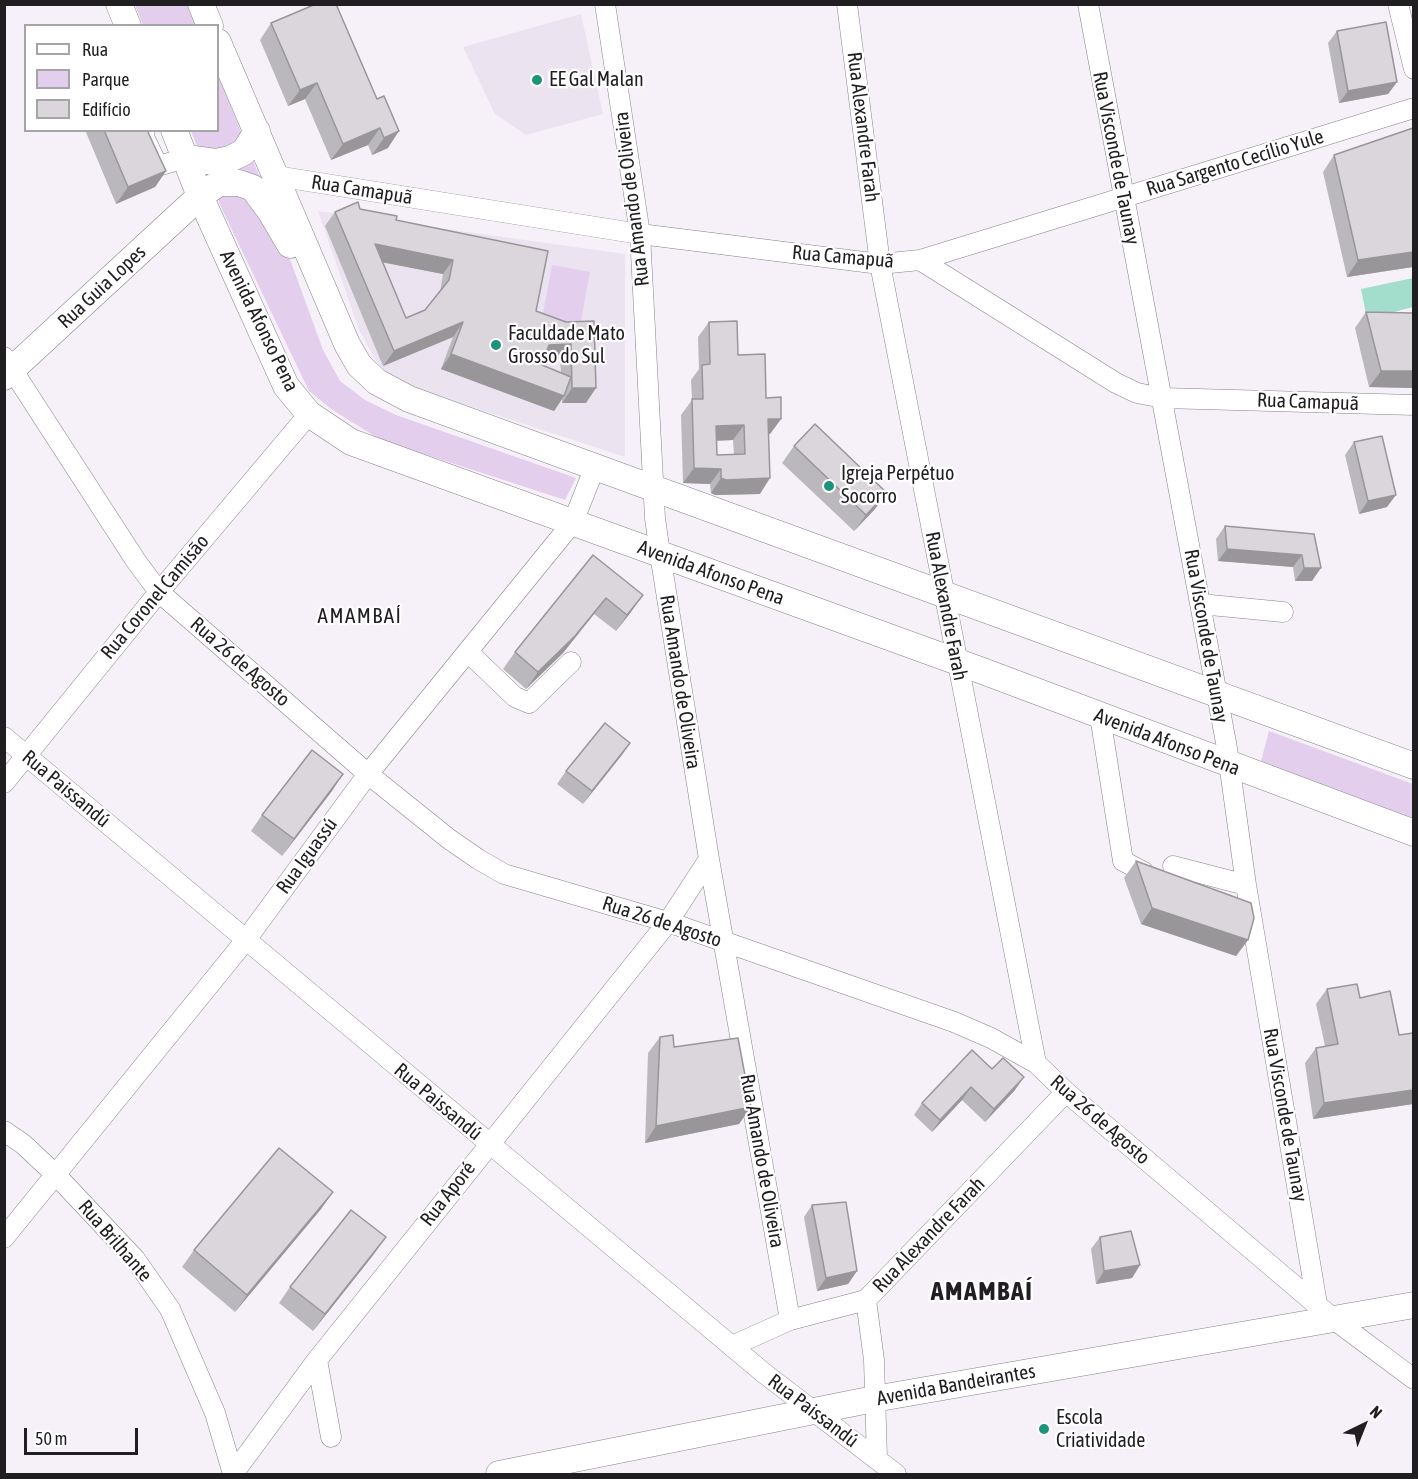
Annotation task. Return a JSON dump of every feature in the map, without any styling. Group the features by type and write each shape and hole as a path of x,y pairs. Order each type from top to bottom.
{"main road":[{"path":"119,4 127,24"},
{"path":"201,4 209,24"},
{"path":"219,44 347,344 359,365 377,382 409,399 1413,766"},
{"path":"186,158 216,162 230,159 244,152 257,130"},
{"name":"Avenida Afonso Pena","path":"175,132 200,196 286,386 309,414 351,442 957,663 1413,833"},
{"name":"Rua Guia Lopes","path":"7,368 200,196 219,183 239,183 253,188 270,211 347,344"},
{"name":"Avenida Bandeirantes","path":"499,1474 557,1469 874,1399 1336,1321 1413,1305"}],"street":[{"name":"Rua Amando de Oliveira","path":"604,4 640,234 660,554 709,859 790,1320"},
{"name":"Rua Alexandre Farah","path":"847,4 880,264 1036,1063"},
{"name":"Rua Visconde de Taunay","path":"1088,4 1217,696 1246,885 1317,1304"},
{"path":"1398,4 1413,69"},
{"name":"Rua Sargento Cecílio Yule","path":"920,260 1413,108"},
{"path":"144,132 143,135 158,166 186,158"},
{"name":"Rua Camapuã","path":"276,176 640,234 880,264 920,260 1116,383 1137,393 1163,398 1413,405"},
{"name":"Rua 26 de Agosto","path":"7,368 136,561 159,591 368,774 449,839 504,873 668,922 954,1022 991,1038 1036,1063 1066,1092 1336,1321 1413,1379"},
{"name":"Rua Coronel Camisão","path":"4,783 159,591 309,414"},
{"name":"Rua Iguassú","path":"4,1238 245,940 368,774 573,522 595,467"},
{"path":"1200,604 1283,612"},
{"path":"468,651 515,697 529,704 571,662"},
{"path":"1100,716 1124,861 1144,872"},
{"name":"Rua Paissandú","path":"4,737 792,1396 896,1474"},
{"name":"Rua Aporé","path":"233,1474 317,1360 488,1143 668,922 709,859"},
{"path":"1173,866 1246,885"},
{"name":"Rua Alexandre Farah","path":"732,1346 790,1320 866,1300 1066,1092"},
{"name":"Rua Brilhante","path":"4,1131 24,1144 55,1174 135,1259 170,1309 215,1413 233,1474"},
{"name":"Rua Paissandú","path":"866,1300 874,1360 877,1459"},
{"path":"317,1360 331,1437"}],"shaded area":[{"name":"EE Gal Malan","path":"581,14 603,114 526,135 495,114 463,47"},
{"name":"Faculdade Mato Grosso do Sul","path":"318,211 625,254 625,457 426,392 389,376 375,359 359,330"},
{"path":"1413,278 1413,307 1367,319 1361,289"}],"green space":[{"path":"135,5 187,5 196,24 143,24"},
{"path":"219,78 263,185 323,350 340,381 365,400 396,415 576,478 565,500 381,440 331,409 309,391 221,207 191,132 219,132"},
{"path":"552,265 590,272 579,331 541,324"},
{"path":"1269,731 1413,784 1413,824 1260,765"}],"building":[{"path":"316,4 336,4 377,99 384,96 399,131 384,138 380,128 343,144 317,83 300,90 271,23"},
{"path":"1386,22 1397,82 1348,91 1337,31"},
{"path":"1413,128 1413,252 1358,260 1334,155"},
{"path":"105,132 148,132 166,171 128,187"},
{"path":"358,202 360,209 397,216 396,220 548,251 536,311 566,322 594,321 596,388 572,388 571,344 549,345 542,365 571,377 564,396 451,354 463,322 394,351 335,212","holes":["375,244 453,260 449,280 425,310 406,318"]},
{"path":"1366,312 1413,313 1413,371 1381,371"},
{"path":"737,321 738,355 765,354 766,398 781,397 781,419 768,419 770,478 726,480 721,478 721,469 694,468 692,399 703,399 702,365 710,364 709,322","holes":["744,425 745,454 717,455 716,426"]},
{"path":"815,424 887,493 866,515 794,446"},
{"path":"1382,436 1396,495 1368,501 1354,442"},
{"path":"1225,526 1314,534 1321,568 1304,568 1302,555 1227,549"},
{"path":"593,555 643,595 627,615 606,598 575,636 538,672 515,652"},
{"path":"605,723 630,743 592,791 566,771"},
{"path":"312,750 343,774 294,839 262,815"},
{"path":"1136,861 1251,903 1254,918 1248,940 1152,908"},
{"path":"1357,984 1360,998 1390,991 1399,1035 1413,1033 1413,1090 1324,1103 1316,1048 1338,1044 1327,989"},
{"path":"673,1035 674,1047 738,1038 751,1107 656,1126 660,1037"},
{"path":"972,1050 992,1069 1003,1058 1024,1077 994,1109 971,1087 940,1120 922,1103"},
{"path":"279,1148 333,1192 247,1295 194,1250"},
{"path":"846,1202 857,1271 826,1278 812,1205"},
{"path":"351,1210 386,1237 325,1314 290,1287"},
{"path":"1131,1231 1140,1265 1104,1271 1100,1237"}],"place":[{"name":"EE Gal Malan","path":"537,80"},
{"name":"Faculdade Mato Grosso do Sul","path":"496,345"},
{"name":"Igreja Perpétuo Socorro","path":"829,486"},
{"name":"Escola Criatividade","path":"1044,1429"}],"district":[{"name":"AMAMBAÍ","path":"360,616"},
{"name":"AMAMBAÍ","path":"982,1292"}]}
